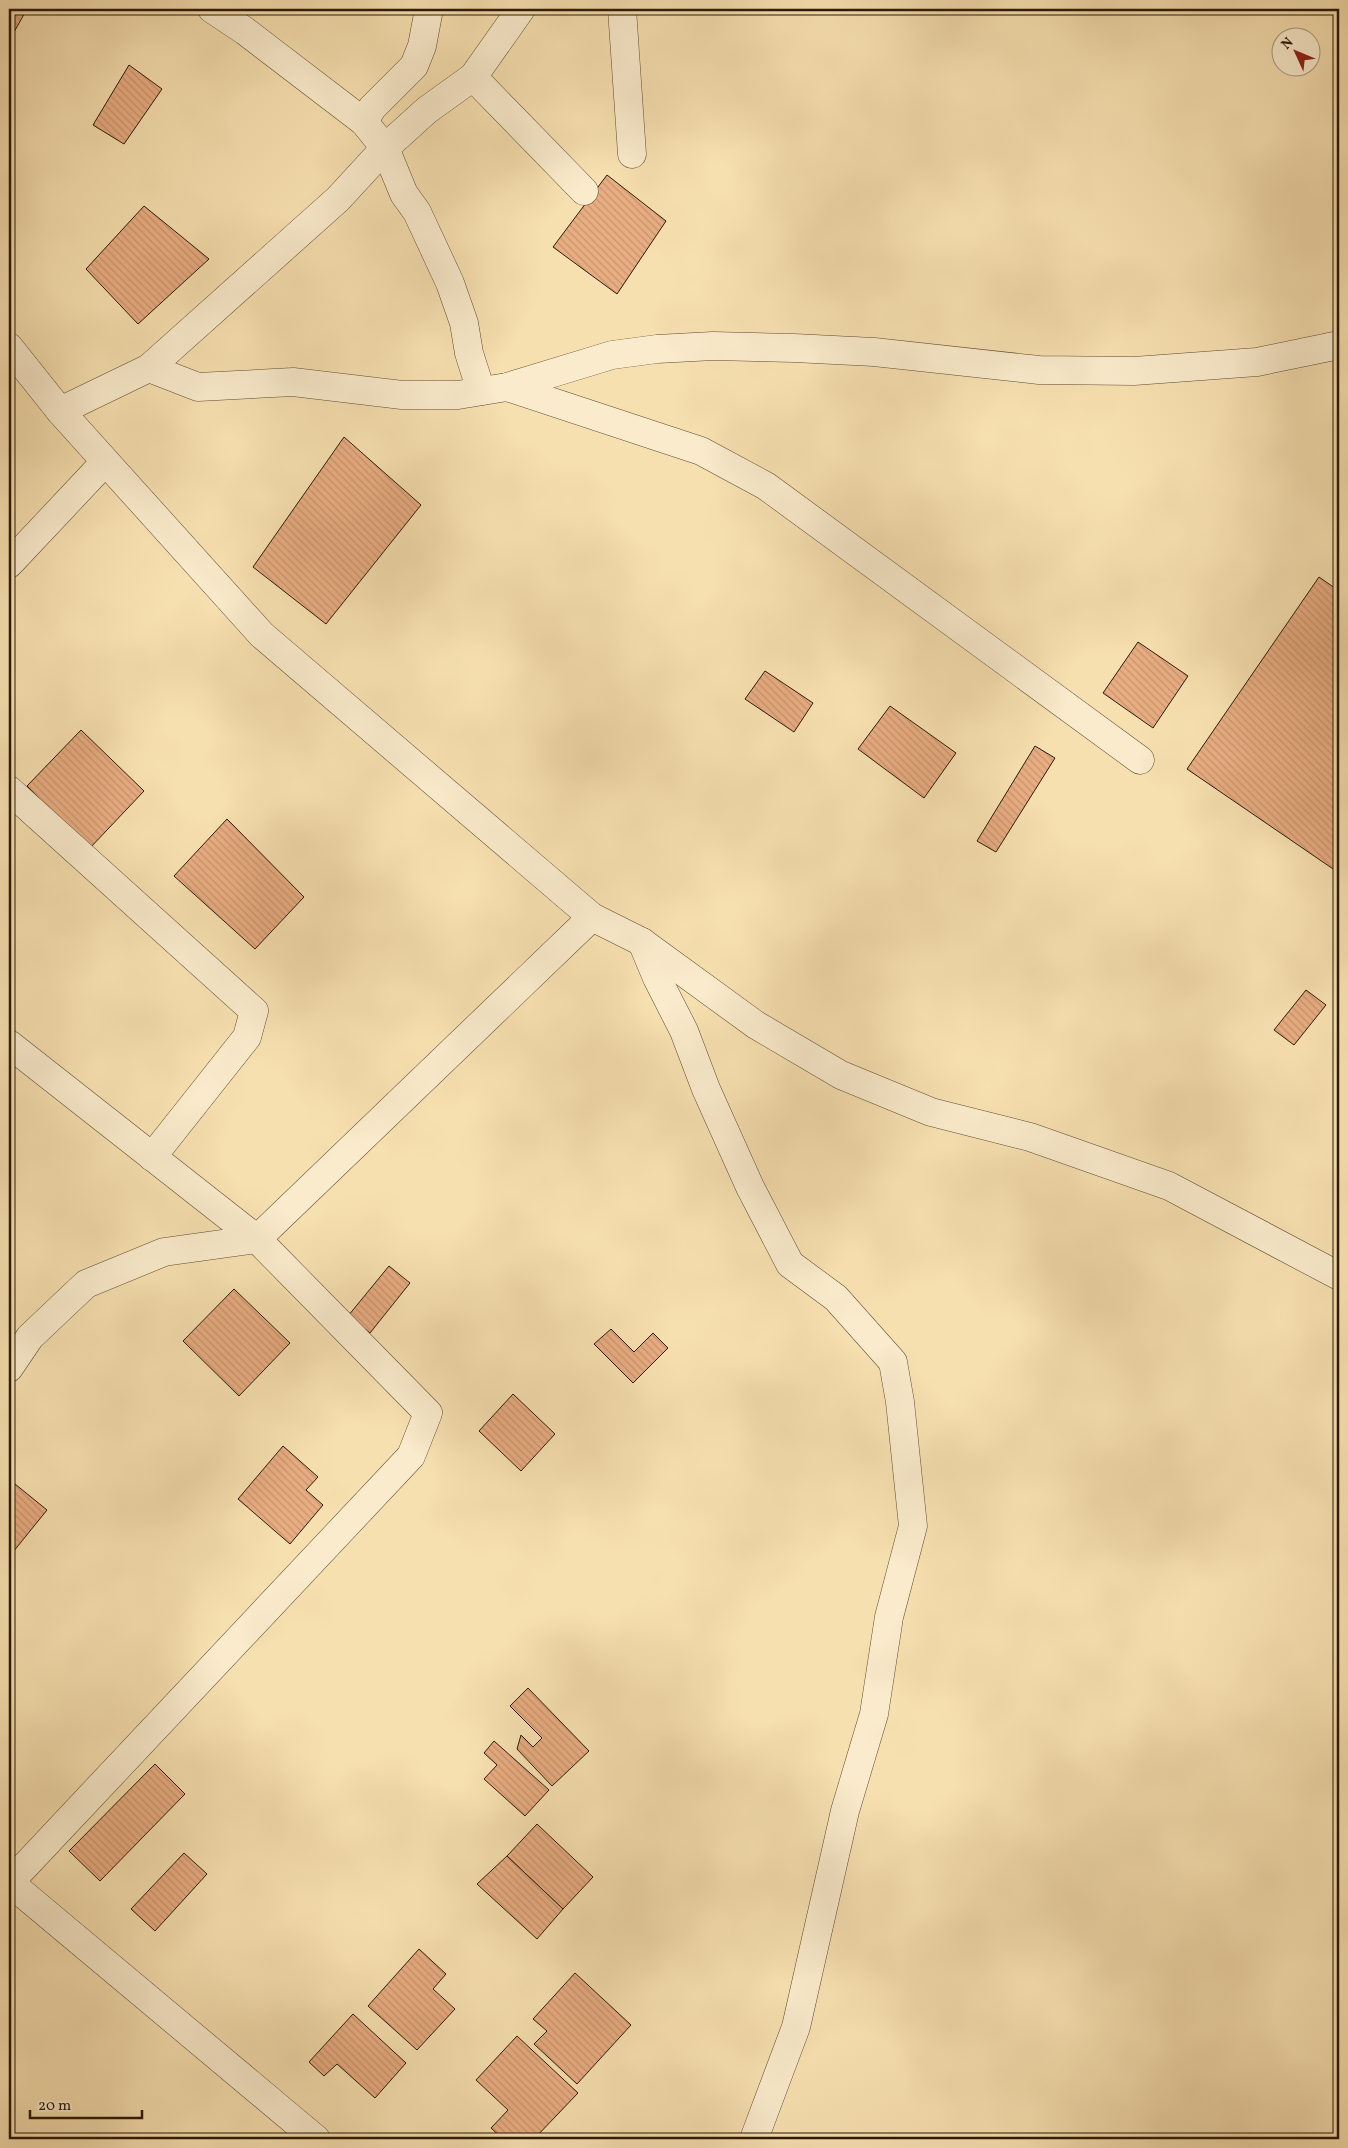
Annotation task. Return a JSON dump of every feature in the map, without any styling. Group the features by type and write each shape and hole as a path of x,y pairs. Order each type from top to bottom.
{"street":[{"path":"212,9 245,31 364,122 385,148 404,194 417,212 450,283 464,323 469,353 494,389 701,451 766,486 1140,760"},
{"path":"60,411 149,368 338,199 385,148 427,110 473,77 521,9"},
{"path":"622,9 632,154"},
{"path":"364,122 372,108 414,66 422,46 427,10"},
{"path":"473,77 584,191"},
{"path":"149,368 198,387 293,382 402,395 458,395 494,389 612,355 657,349 713,346 803,348 874,352 1038,370 1134,371 1257,362 1339,345"},
{"path":"9,347 60,411 262,635 592,917 642,942 756,1025 841,1076 931,1112 1030,1137 1169,1186 1339,1276"},
{"path":"9,564 106,462"},
{"path":"9,790 254,1011 247,1037 152,1157"},
{"path":"9,1368 30,1337 86,1284 164,1252 257,1239 592,917"},
{"path":"642,942 657,978 684,1031 706,1089 750,1186 790,1264 836,1298 893,1362 900,1402 914,1526 889,1617 874,1714 845,1811 796,2027 754,2139"},
{"path":"9,1044 257,1239 428,1413 411,1456 9,1882 316,2139"}],"building":[{"path":"9,9 27,9 9,41"},
{"path":"129,65 162,89 124,144 93,125"},
{"path":"607,175 666,221 617,294 553,247"},
{"path":"144,206 209,259 138,324 86,269"},
{"path":"344,437 421,505 326,624 253,567"},
{"path":"1319,577 1339,591 1339,873 1187,769"},
{"path":"1138,642 1188,676 1153,728 1103,693"},
{"path":"765,671 813,703 794,732 745,699"},
{"path":"890,706 956,753 924,798 858,749"},
{"path":"81,730 144,791 89,849 27,786"},
{"path":"1035,746 1055,758 996,852 977,841"},
{"path":"227,819 304,897 255,949 174,876"},
{"path":"1306,990 1326,1005 1294,1045 1274,1030"},
{"path":"389,1266 410,1283 370,1333 348,1316"},
{"path":"234,1289 290,1343 239,1396 183,1341"},
{"path":"611,1329 634,1352 653,1333 668,1348 633,1383 594,1344"},
{"path":"513,1394 555,1434 521,1471 479,1431"},
{"path":"283,1446 318,1477 306,1490 323,1505 290,1544 238,1499"},
{"path":"15,1484 47,1510 9,1557 9,1488"},
{"path":"528,1688 589,1751 552,1786 517,1749 521,1735 533,1747 542,1738 510,1706"},
{"path":"494,1741 549,1790 525,1816 484,1779 497,1765 484,1753"},
{"path":"155,1764 185,1794 100,1881 69,1851"},
{"path":"537,1824 593,1877 563,1909 507,1856"},
{"path":"184,1853 207,1874 155,1931 131,1909"},
{"path":"507,1856 563,1909 537,1939 477,1884"},
{"path":"419,1949 446,1974 433,1989 455,2009 417,2050 368,2006"},
{"path":"575,1973 631,2025 577,2084 534,2044 547,2031 533,2019"},
{"path":"353,2014 406,2063 375,2098 337,2064 324,2076 309,2062"},
{"path":"517,2036 578,2093 534,2139 503,2139 491,2128 508,2110 476,2080"}]}
